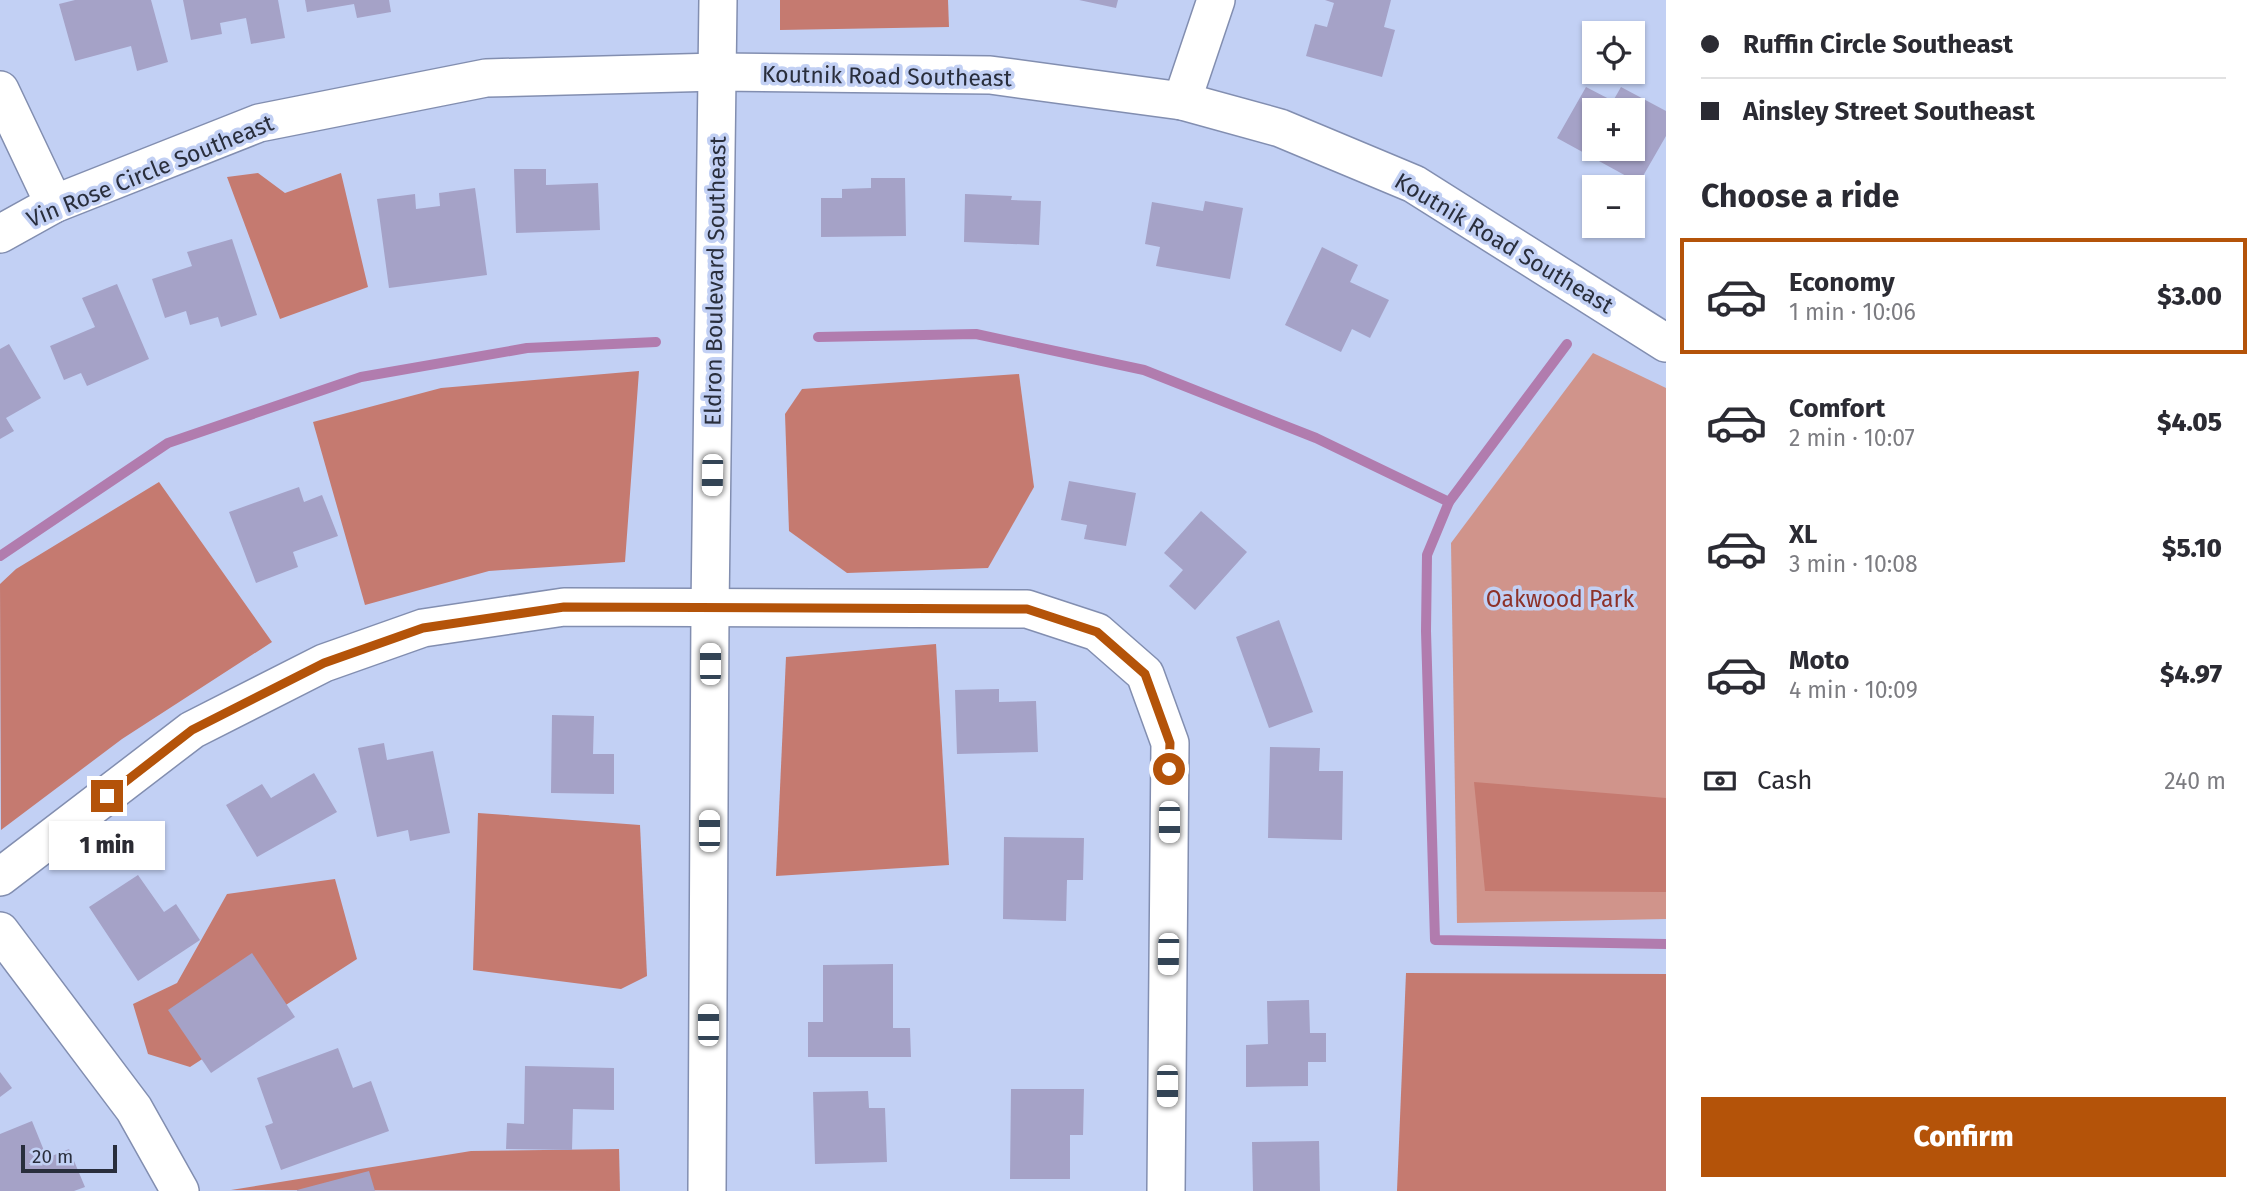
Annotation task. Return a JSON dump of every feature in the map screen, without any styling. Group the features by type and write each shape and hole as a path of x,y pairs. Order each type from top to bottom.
{"street":[{"name":"Eldron Boulevard Southeast","path":"707,1191 710,609 718,0"},
{"path":"1182,101 1216,0"},
{"name":"Koutnik Road Southeast","path":"718,72 990,75 1182,101 1280,128 1415,184 1666,343"},
{"name":"Vin Rose Circle Southeast","path":"0,234 54,204 259,123 486,78 718,72"},
{"path":"0,90 54,204"},
{"path":"0,877 192,730 324,663 423,628 564,607 1027,609 1097,632 1145,674 1170,743 1166,1191"},
{"path":"0,932 134,1109 180,1191"}],"green space":[{"name":"Oakwood Park","path":"1593,353 1666,388 1666,919 1457,923 1451,543"}],"shaded area":[{"path":"780,0 948,0 949,27 780,30"},
{"path":"258,173 285,193 341,173 368,287 280,319 227,177"},
{"path":"639,371 625,562 489,571 365,605 313,422 441,388"},
{"path":"1019,374 1034,487 988,568 847,573 789,531 785,414 802,389"},
{"path":"159,482 272,642 122,739 1,830 0,584 16,569"},
{"path":"936,644 949,865 776,876 786,657"},
{"path":"1474,782 1666,798 1666,892 1485,891"},
{"path":"478,813 640,825 647,976 621,989 473,970"},
{"path":"335,879 357,959 190,1067 148,1054 133,1004 177,983 227,894"},
{"path":"1406,973 1666,974 1666,1191 1397,1191"},
{"path":"619,1149 620,1191 231,1190 471,1151"}],"building":[{"path":"75,0 151,0 168,62 137,71 131,46 75,61 59,4"},
{"path":"183,0 278,0 285,38 251,44 246,18 220,23 222,34 191,40"},
{"path":"305,0 389,0 391,12 357,18 354,4 307,12"},
{"path":"1079,0 1118,0 1116,8"},
{"path":"1325,0 1391,0 1384,27 1395,30 1382,77 1306,56 1315,24 1327,27 1334,3"},
{"path":"1586,87 1607,98 1582,98 1582,152 1557,138"},
{"path":"1621,87 1642,98 1615,98"},
{"path":"1645,100 1666,111 1666,136 1644,175 1624,175 1599,161 1645,161"},
{"path":"514,169 546,169 546,185 598,183 600,230 516,233"},
{"path":"871,178 905,178 906,236 821,237 821,198 842,198 842,189 871,188"},
{"path":"475,188 487,275 389,288 377,199 415,194 416,209 440,206 439,193"},
{"path":"965,194 1012,196 1011,200 1041,201 1039,245 964,242"},
{"path":"1205,201 1243,208 1230,279 1156,266 1160,247 1145,244 1152,202 1203,211"},
{"path":"232,239 257,315 221,327 218,317 190,325 186,311 165,318 152,279 192,266 187,252"},
{"path":"1322,247 1358,265 1350,282 1389,300 1370,338 1352,329 1341,352 1285,325"},
{"path":"117,284 149,359 87,386 81,373 64,380 50,346 95,327 82,298"},
{"path":"9,344 41,398 6,418 14,431 0,439 0,349"},
{"path":"1069,481 1136,493 1126,546 1084,539 1087,525 1061,520"},
{"path":"299,487 304,502 322,495 338,536 293,552 298,567 256,583 229,512"},
{"path":"1201,511 1247,552 1195,610 1169,586 1183,570 1164,553"},
{"path":"1279,620 1313,712 1269,728 1236,637"},
{"path":"999,689 999,702 1036,701 1038,752 957,754 955,690"},
{"path":"552,715 594,716 593,754 614,754 614,794 551,793"},
{"path":"384,743 387,760 433,751 450,833 410,841 408,830 377,837 358,748"},
{"path":"1270,747 1320,748 1319,771 1343,771 1342,840 1268,838"},
{"path":"314,773 337,812 257,857 226,805 262,784 271,798"},
{"path":"1004,837 1084,838 1083,880 1067,880 1066,921 1003,919"},
{"path":"138,875 164,912 176,904 200,940 138,981 89,907"},
{"path":"252,953 295,1017 211,1073 168,1010"},
{"path":"893,964 893,1028 910,1028 911,1057 808,1057 808,1022 823,1022 823,965"},
{"path":"1309,1000 1310,1033 1326,1033 1326,1062 1308,1062 1308,1086 1246,1087 1246,1045 1268,1044 1267,1001"},
{"path":"338,1048 353,1088 371,1081 389,1131 281,1170 265,1126 273,1123 257,1078"},
{"path":"525,1066 614,1068 614,1110 573,1109 572,1150 506,1149 507,1123 524,1124"},
{"path":"0,1072 12,1088 0,1097"},
{"path":"1011,1089 1084,1089 1083,1135 1070,1135 1070,1179 1010,1179"},
{"path":"868,1091 869,1108 885,1108 887,1162 815,1164 813,1092"},
{"path":"32,1121 47,1158 69,1149 85,1187 74,1191 0,1191 0,1134"},
{"path":"1319,1141 1320,1191 1253,1191 1252,1142"},
{"path":"369,1171 375,1191 297,1191 297,1190"}],"waterway":[{"path":"818,337 976,334 1144,370 1316,438 1449,502"},
{"path":"0,556 168,443 361,377 527,348 656,342"},
{"path":"1567,344 1449,502 1427,555 1426,631 1435,940 1666,944"}],"route":[{"path":"107,796 192,730 324,663 423,628 564,607 1027,609 1097,632 1145,674 1170,743 1169,769"}]}
